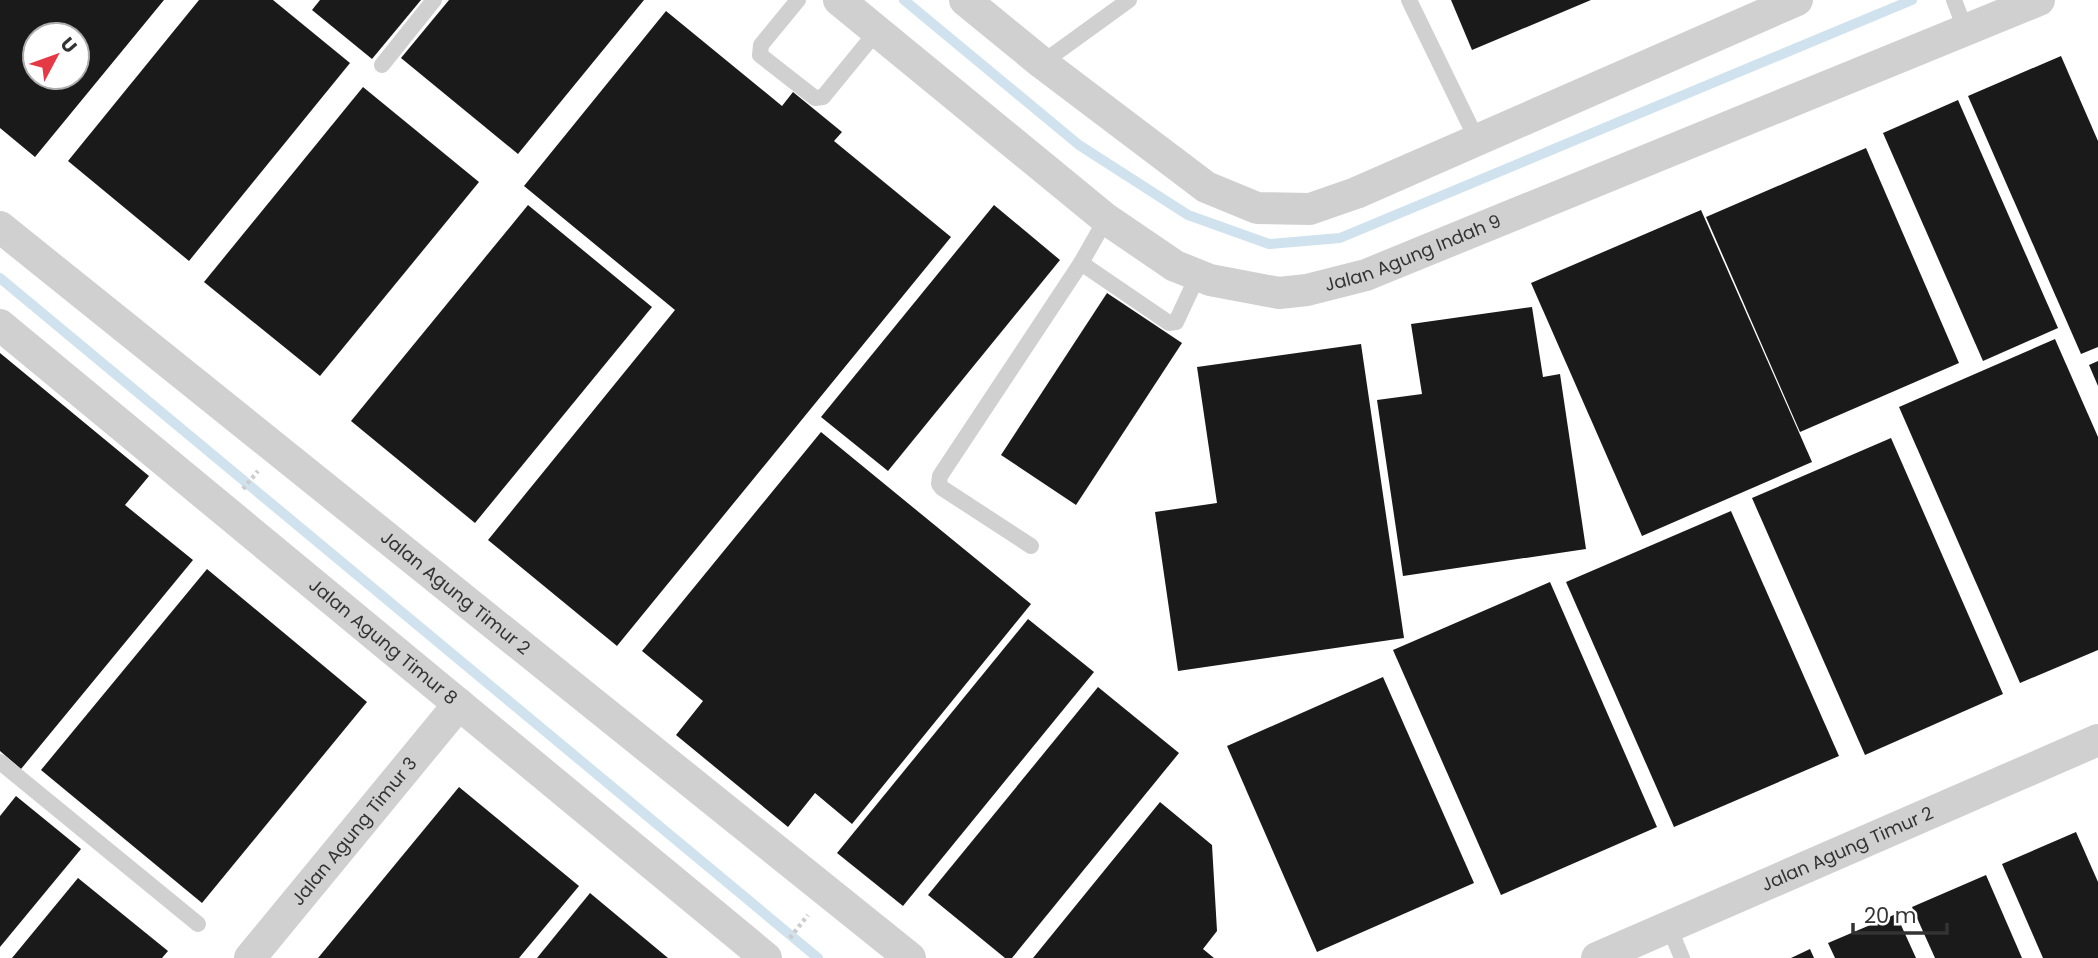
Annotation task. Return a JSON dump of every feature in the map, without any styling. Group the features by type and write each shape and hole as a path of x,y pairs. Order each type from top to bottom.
{"street":[{"name":"Jalan Agung Indah 9","path":"839,0 1106,219 1175,266 1243,287 1279,293 1307,290 1366,275 2039,0"},
{"path":"965,0 1041,63 1206,187 1257,208 1310,209 1356,193 1797,0"},
{"name":"Jalan Agung Timur 2","path":"0,227 910,958"},
{"name":"Jalan Agung Timur 8","path":"0,324 459,704 777,950"},
{"name":"Jalan Agung Timur 3","path":"250,958 459,704"},
{"name":"Jalan Agung Timur 2","path":"1597,958 2098,740"}],"lane":[{"path":"382,65 434,0"},
{"path":"798,0 761,45 760,55 815,99 823,97 877,31"},
{"path":"1409,0 1477,140"},
{"path":"1954,0 1965,29"},
{"path":"1041,63 1123,1"},
{"path":"1031,546 942,488 939,484 940,476 1081,263 1106,219"},
{"path":"1081,263 1169,323 1176,322 1198,275"},
{"path":"0,762 198,924"},
{"path":"1669,927 1682,958"}],"path":[{"path":"777,950 801,924"}],"building":[{"path":"0,0 164,0 91,89 91,21 21,21 21,91 89,91 35,157 0,128"},
{"path":"199,0 273,0 350,63 189,261 68,161"},
{"path":"320,0 421,0 372,59 312,10"},
{"path":"449,0 644,0 518,154 401,58"},
{"path":"1451,0 1591,0 1472,50"},
{"path":"666,11 782,106 793,92 842,132 834,141 951,237 617,646 488,540 675,310 524,186"},
{"path":"2061,56 2098,141 2098,347 2081,354 1968,96"},
{"path":"363,87 479,182 320,376 204,282"},
{"path":"1958,100 2058,328 1983,361 1883,133"},
{"path":"1866,148 1959,363 1800,432 1706,217"},
{"path":"528,205 652,307 475,523 351,421"},
{"path":"994,205 1060,260 888,471 821,417"},
{"path":"1701,210 1812,462 1642,536 1531,283"},
{"path":"1107,293 1182,343 1076,505 1001,455"},
{"path":"1532,307 1543,377 1560,374 1586,549 1403,576 1377,400 1422,394 1411,324"},
{"path":"2055,339 2098,437 2098,650 2020,683 1899,407"},
{"path":"1361,344 1404,638 1178,671 1155,512 1217,503 1197,367"},
{"path":"0,353 149,476 125,505 193,560 21,769 0,751"},
{"path":"2098,361 2098,386 2089,365"},
{"path":"821,432 1031,604 852,824 815,793 788,827 676,735 703,701 642,651"},
{"path":"1891,438 2003,694 1865,755 1752,498"},
{"path":"1731,511 1839,756 1674,827 1566,582"},
{"path":"207,569 367,702 202,903 41,770"},
{"path":"1550,582 1657,827 1501,895 1393,650"},
{"path":"1028,619 1094,672 903,906 837,853"},
{"path":"1383,677 1474,883 1317,952 1227,746"},
{"path":"1098,687 1179,753 1012,958 1005,958 928,895"},
{"path":"459,787 579,886 519,958 318,958"},
{"path":"16,796 81,849 0,947 0,816"},
{"path":"1160,802 1212,845 1217,931 1203,949 1214,958 1033,958"},
{"path":"2076,832 2098,882 2098,958 2043,958 2002,864"},
{"path":"1986,875 2022,958 1935,958 1912,907"},
{"path":"78,878 168,951 162,958 12,958"},
{"path":"590,893 668,958 537,958"},
{"path":"1896,914 1916,958 1835,958 1828,943"},
{"path":"1810,949 1814,958 1791,958"}],"waterway":[{"path":"904,0 1079,145 1188,215 1269,244 1340,238 1912,0"},
{"path":"0,278 818,958"}]}
